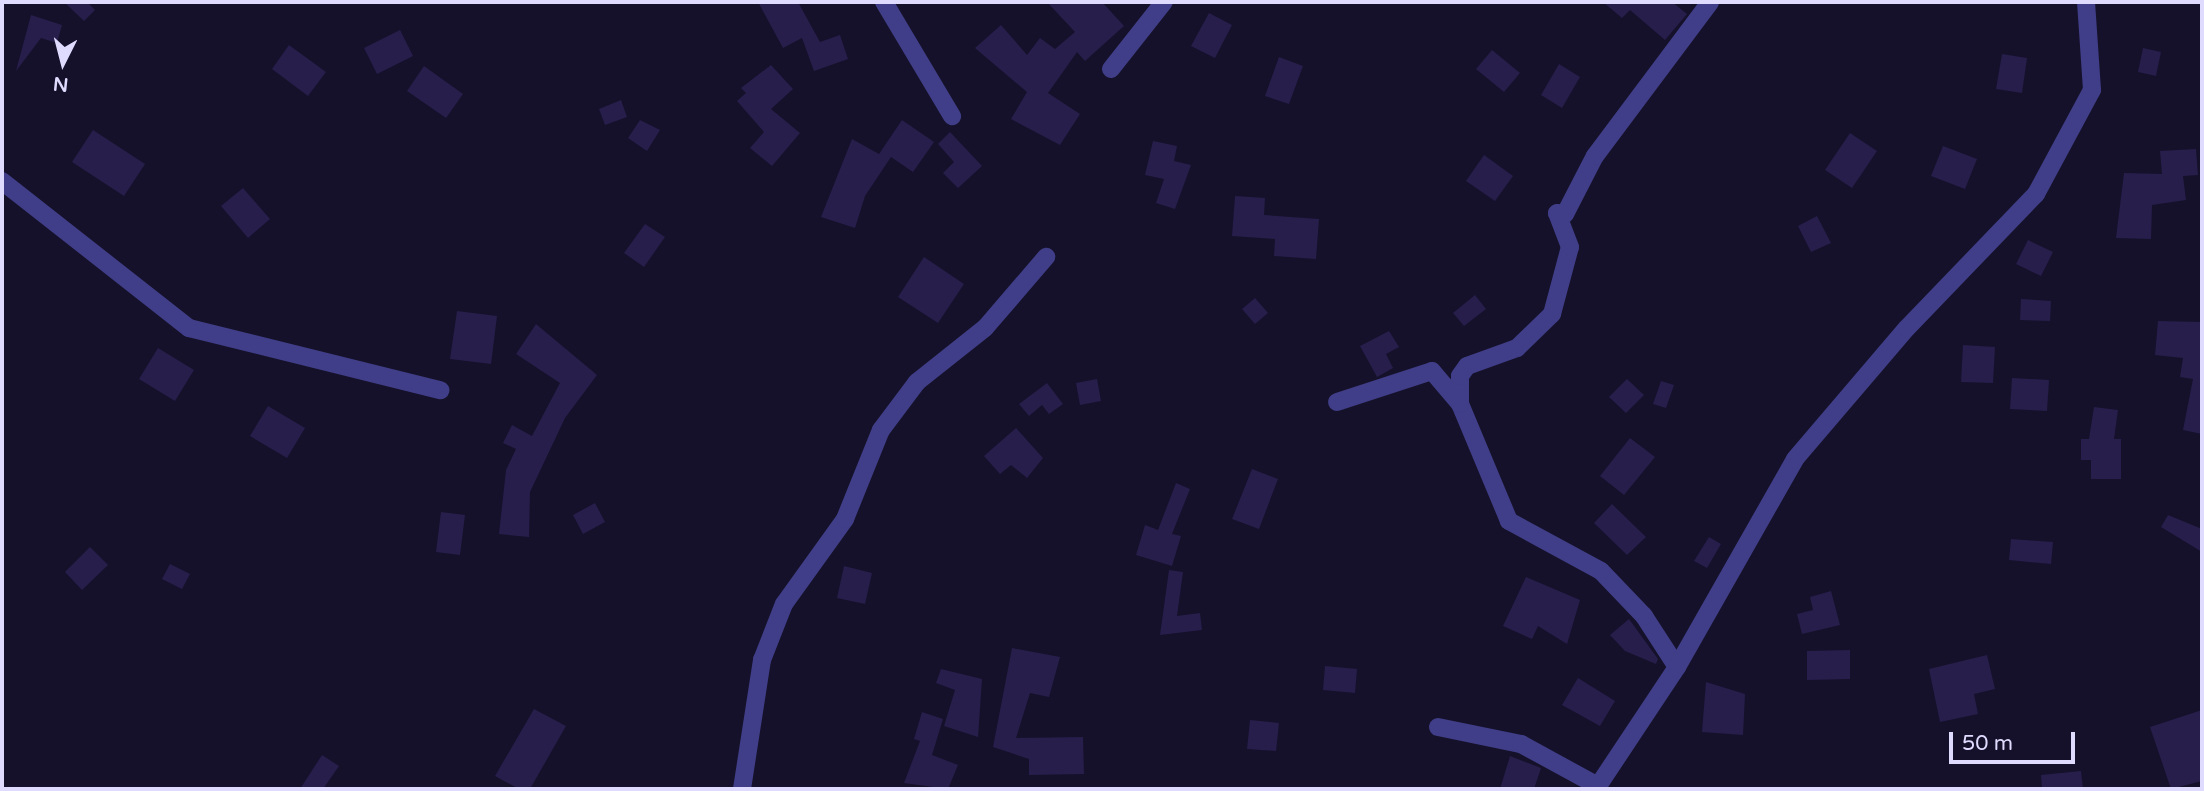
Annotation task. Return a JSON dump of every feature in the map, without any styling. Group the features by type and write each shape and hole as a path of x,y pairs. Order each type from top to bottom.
{"street":[{"path":"884,2 952,116"},
{"path":"1111,69 1164,2"},
{"path":"1460,404 1460,376 1467,366 1517,348 1552,314 1570,247 1557,213 1564,214 1595,156 1710,2"},
{"path":"1438,727 1521,744 1597,788 1677,667 1795,459 1908,328 2036,194 2056,163 2092,90 2085,2"},
{"path":"2,181 189,328 440,390"},
{"path":"742,789 762,660 784,604 845,519 881,430 917,382 985,328 1046,257"},
{"path":"1337,402 1432,371 1460,404 1509,521 1601,571 1644,616 1677,667"}],"building":[{"path":"64,2 87,2 95,10 84,21"},
{"path":"758,2 798,2 820,42 840,35 848,59 814,71 802,38 783,48"},
{"path":"1047,2 1102,2 1124,26 1085,61 1077,52 1048,93 1080,114 1060,145 1011,119 1027,92 975,48 1001,25 1027,55 1040,38 1055,49 1075,32"},
{"path":"1603,2 1672,2 1687,14 1665,40 1630,10 1622,18"},
{"path":"1209,13 1232,25 1215,58 1191,46"},
{"path":"31,15 62,25 57,43 41,38 16,71"},
{"path":"400,30 413,56 377,74 364,48"},
{"path":"289,45 326,72 308,96 272,69"},
{"path":"2143,48 2161,52 2156,76 2138,72"},
{"path":"1492,50 1520,73 1504,92 1476,69"},
{"path":"2002,54 2027,58 2022,93 1996,89"},
{"path":"1279,57 1303,66 1289,104 1265,96"},
{"path":"1559,64 1580,77 1562,108 1541,95"},
{"path":"771,65 793,89 771,109 800,133 772,166 750,148 764,132 737,101 746,93 741,88"},
{"path":"424,66 463,94 446,118 407,91"},
{"path":"621,100 627,117 605,125 599,109"},
{"path":"640,120 660,130 647,151 628,138"},
{"path":"902,120 934,142 913,172 891,157 865,196 855,228 821,217 852,139 879,154"},
{"path":"93,130 145,164 124,196 72,162"},
{"path":"950,132 982,166 958,188 943,173 954,162 938,144"},
{"path":"1850,133 1877,151 1852,188 1825,170"},
{"path":"1153,141 1177,146 1174,161 1191,165 1175,209 1156,203 1164,179 1145,175"},
{"path":"1943,146 1977,159 1965,189 1931,176"},
{"path":"2196,149 2198,175 2183,176 2186,200 2152,205 2151,239 2116,238 2124,173 2162,174 2160,151"},
{"path":"1484,155 1513,176 1495,201 1466,181"},
{"path":"243,188 270,219 248,238 221,206"},
{"path":"1235,196 1265,198 1264,215 1319,219 1316,259 1274,256 1275,239 1232,236"},
{"path":"1817,216 1831,243 1811,252 1798,226"},
{"path":"645,224 665,237 644,267 624,253"},
{"path":"2028,240 2053,252 2041,276 2016,264"},
{"path":"924,257 964,284 938,323 898,297"},
{"path":"1475,295 1486,309 1464,326 1453,313"},
{"path":"1255,298 1268,313 1255,324 1242,309"},
{"path":"2021,299 2051,301 2050,321 2020,320"},
{"path":"457,311 497,316 491,364 450,359"},
{"path":"2158,321 2202,322 2202,434 2183,430 2193,379 2180,377 2183,358 2155,355"},
{"path":"536,324 597,375 565,418 530,492 529,537 499,534 506,470 516,449 503,443 512,425 532,436 560,383 516,354"},
{"path":"1389,331 1399,347 1386,354 1393,368 1377,377 1360,346"},
{"path":"1963,345 1995,347 1993,383 1961,382"},
{"path":"158,348 194,370 175,401 139,379"},
{"path":"2012,378 2049,380 2047,411 2010,409"},
{"path":"1097,379 1101,401 1080,405 1076,383"},
{"path":"1627,379 1644,395 1626,413 1609,397"},
{"path":"1661,381 1674,385 1666,408 1653,404"},
{"path":"1047,383 1063,404 1049,414 1042,405 1029,416 1019,404"},
{"path":"268,406 305,428 287,458 250,436"},
{"path":"2094,407 2118,410 2114,439 2121,439 2121,479 2091,479 2091,460 2081,460 2081,439 2089,439"},
{"path":"1016,428 1043,458 1027,478 1011,465 1000,474 984,456"},
{"path":"1630,438 1655,457 1624,495 1600,476"},
{"path":"1252,469 1278,479 1259,529 1232,519"},
{"path":"1176,483 1190,489 1172,534 1181,536 1172,566 1136,555 1145,525 1158,530"},
{"path":"595,503 605,522 583,534 573,515"},
{"path":"1612,504 1646,537 1627,555 1594,523"},
{"path":"441,512 465,515 460,555 436,552"},
{"path":"2168,515 2202,529 2202,552 2161,527"},
{"path":"1709,537 1721,544 1707,568 1694,561"},
{"path":"2011,539 2053,542 2051,564 2009,560"},
{"path":"90,547 108,565 82,590 65,572"},
{"path":"170,564 190,574 182,589 162,579"},
{"path":"844,566 872,573 865,604 837,598"},
{"path":"1169,570 1183,572 1177,616 1200,613 1202,630 1160,635"},
{"path":"1526,577 1580,600 1567,644 1538,626 1532,639 1503,626"},
{"path":"1831,591 1840,625 1802,634 1797,614 1813,610 1810,597"},
{"path":"1629,619 1658,659 1656,664 1625,651 1610,635"},
{"path":"1012,648 1060,657 1049,697 1030,693 1016,738 1083,737 1084,774 1029,775 1029,759 993,747"},
{"path":"1850,650 1850,679 1807,680 1807,651"},
{"path":"1987,655 1995,689 1974,694 1978,714 1940,722 1929,669"},
{"path":"1325,666 1357,669 1355,693 1323,690"},
{"path":"941,669 982,679 978,737 944,726 955,690 936,683"},
{"path":"1578,678 1615,701 1600,726 1562,705"},
{"path":"1706,682 1745,694 1743,735 1702,732"},
{"path":"534,709 566,726 530,789 519,789 495,776"},
{"path":"2202,710 2202,781 2171,789 2150,727"},
{"path":"922,712 943,719 932,755 958,765 948,789 904,783 920,741 914,739"},
{"path":"1250,720 1279,723 1276,751 1247,749"},
{"path":"322,755 339,766 323,789 300,789"},
{"path":"1510,756 1541,768 1534,789 1500,789"},
{"path":"2081,771 2083,789 2042,789 2041,775"}]}
